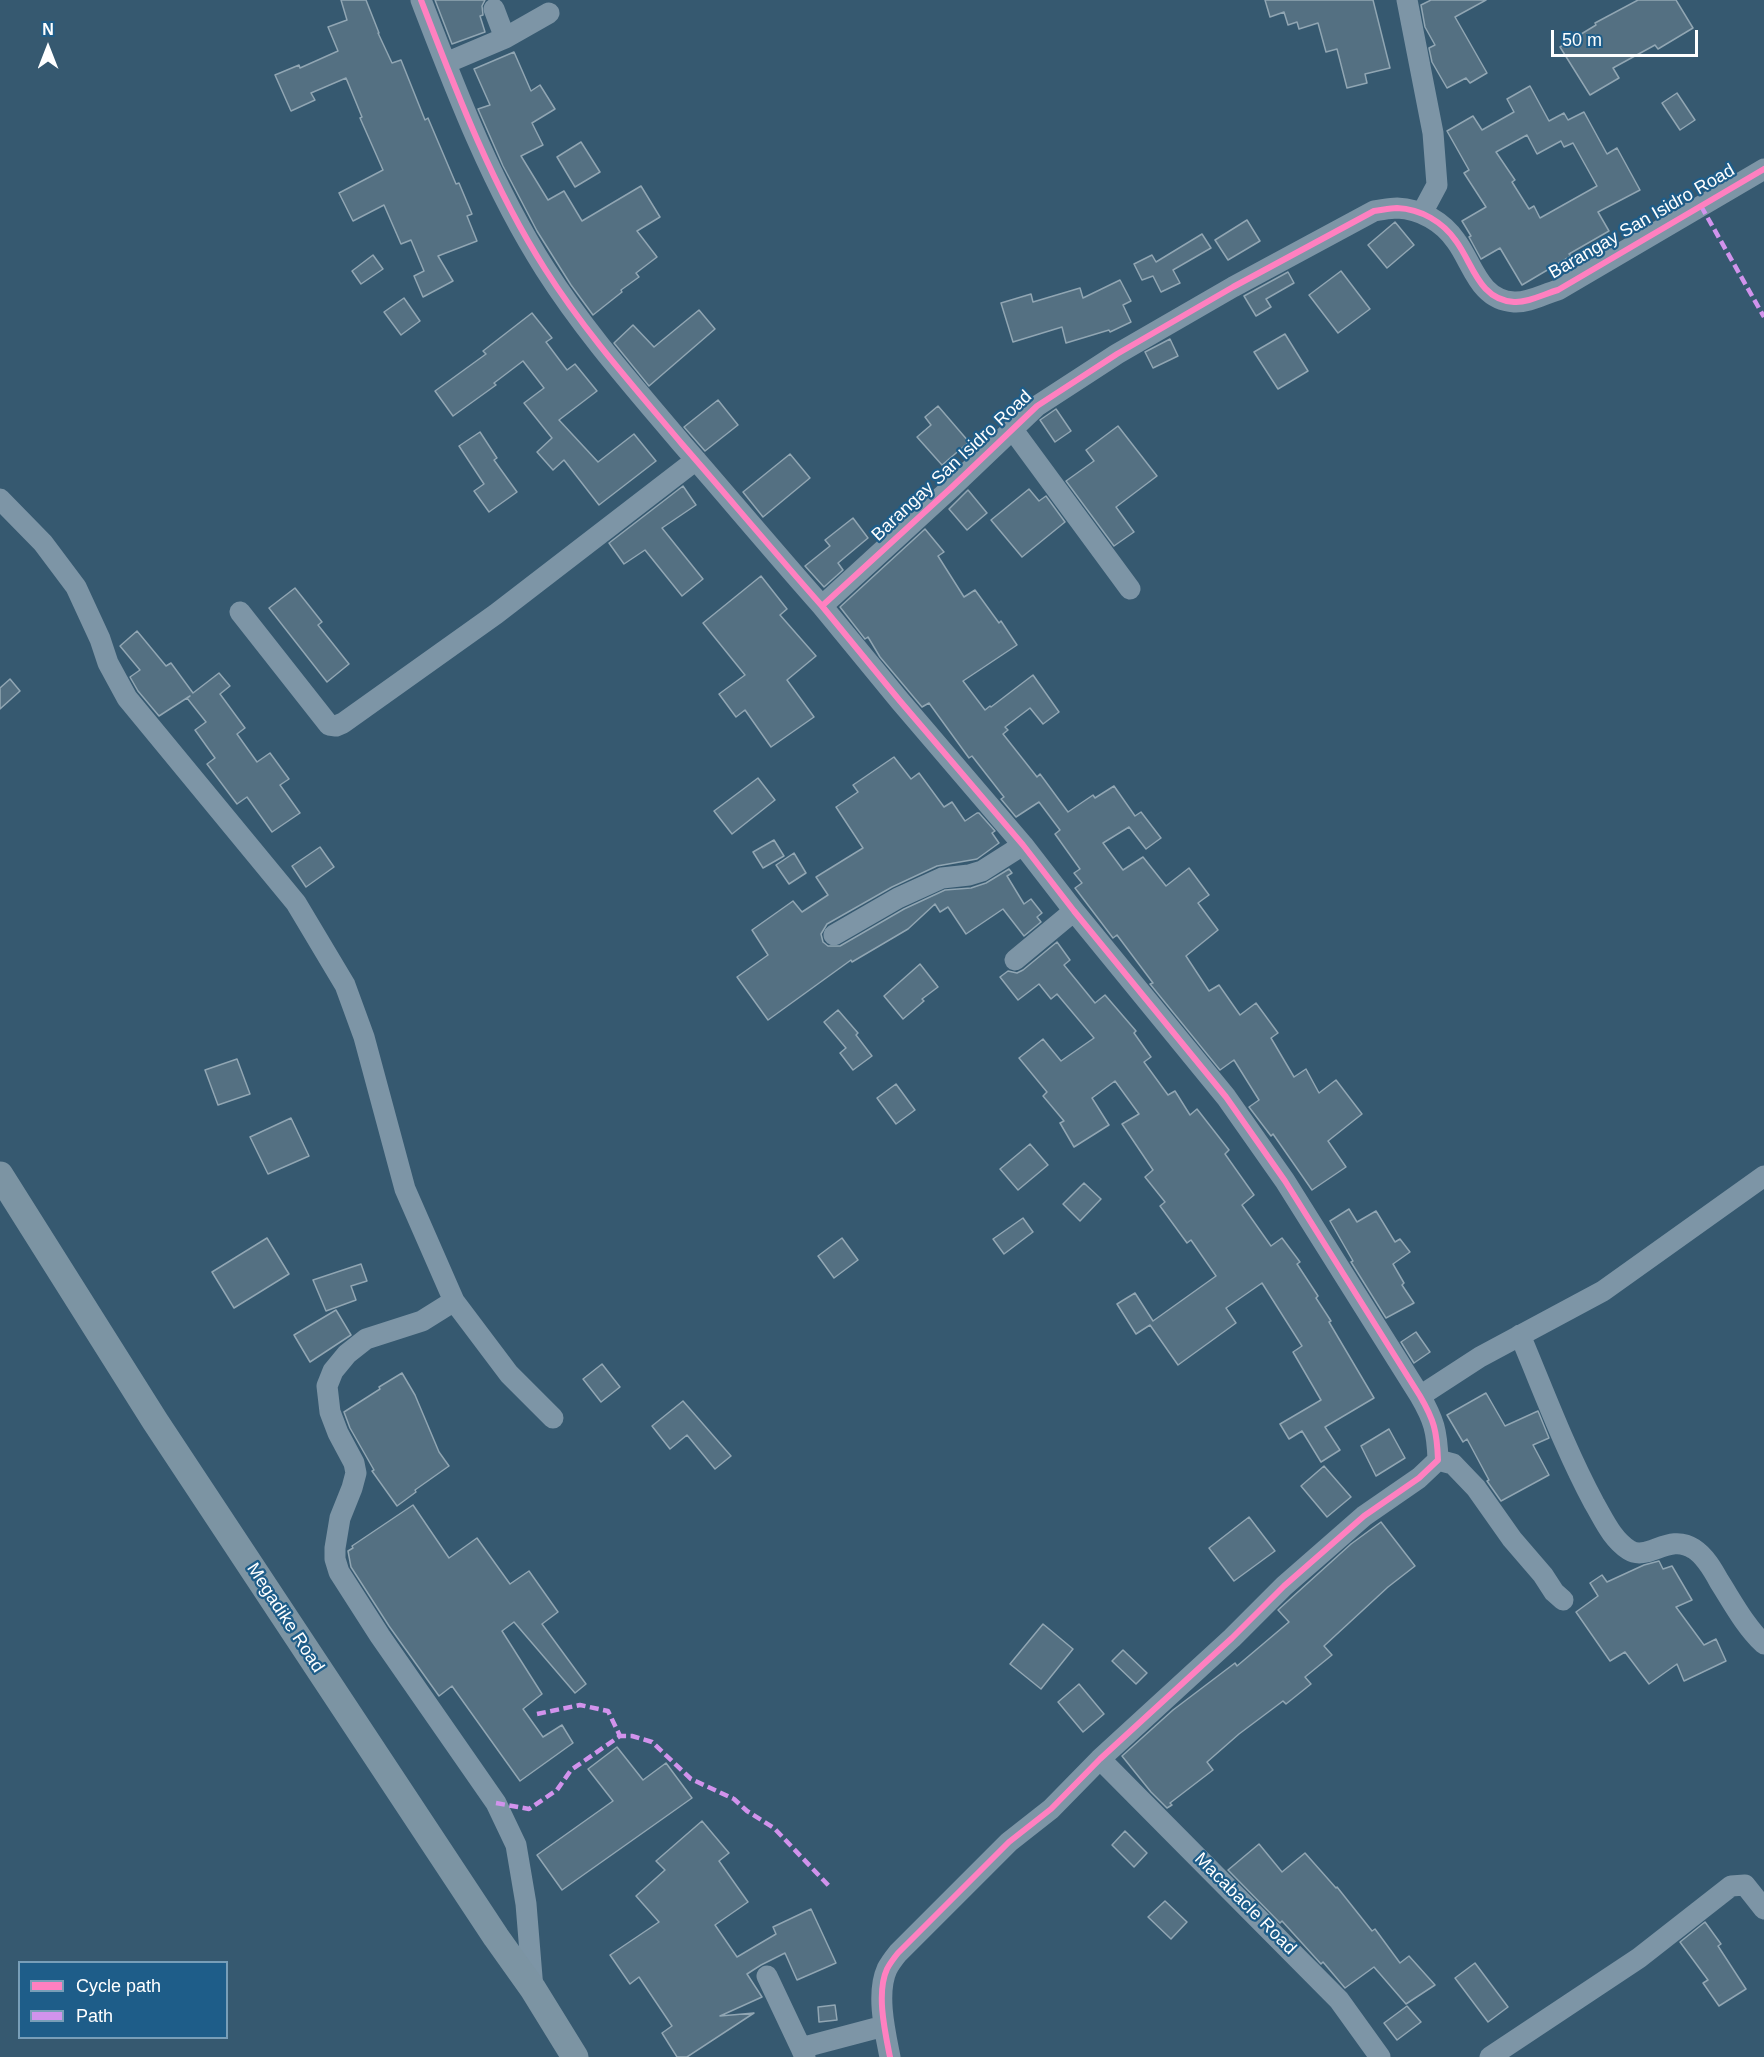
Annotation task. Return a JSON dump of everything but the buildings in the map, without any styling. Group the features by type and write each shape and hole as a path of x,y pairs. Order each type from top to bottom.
{"main road":[{"name":"Megadike Road","path":"0,1175 155,1421 496,1937 533,1989 575,2057"}],"street":[{"path":"421,0 499,186 544,268 600,348 822,606 1023,845 1226,1098 1285,1181 1433,1418 1438,1460 1419,1478 1364,1516 1284,1586 1232,1638 1100,1759 1051,1809 1009,1842 898,1953 887,1969 883,1989 884,2026 890,2057"},
{"path":"1407,0 1433,134 1437,185 1422,213"},
{"path":"494,9 506,38"},
{"path":"446,63 506,38 549,13"},
{"name":"Barangay San Isidro Road","path":"822,606 1037,406 1117,354 1233,287 1374,211 1397,208 1422,213 1440,223 1456,241 1479,282 1493,296 1511,303 1523,302 1558,290 1764,169"},
{"path":"1013,430 1130,589"},
{"path":"240,612 329,725 336,726 496,614 696,460"},
{"path":"0,499 44,543 76,587 108,663 127,698 296,903 345,985 364,1037 405,1189 454,1301 509,1374 553,1418"},
{"path":"834,935 898,898 942,878 982,871 1023,845"},
{"path":"1015,960 1074,911"},
{"path":"1420,1396 1480,1357 1603,1291 1764,1176"},
{"path":"454,1301 422,1321 366,1339 347,1354 333,1371 327,1386 330,1412 354,1463 356,1473 340,1518 335,1559 339,1572 380,1636 496,1803 516,1845 526,1904 533,1989"},
{"path":"1520,1335 1577,1471 1617,1541 1637,1553 1646,1553 1660,1546 1674,1543 1696,1549 1709,1564 1751,1632 1764,1644"},
{"path":"1438,1460 1454,1464 1476,1488 1554,1592 1563,1600"},
{"name":"Macabacle Road","path":"1100,1759 1339,2000 1380,2057"},
{"path":"1490,2057 1639,1958 1731,1886 1745,1885 1764,1909"},
{"path":"767,1976 803,2052 884,2026"}],"marked path":[{"path":"1701,206 1764,317"},
{"path":"537,1714 580,1705 608,1711 620,1736"},
{"path":"496,1803 529,1809 557,1790 571,1770 620,1736 632,1736 652,1742 691,1779 734,1799 747,1811 774,1828 829,1886"}],"cycle path":[{"path":"421,0 476,138 508,205 560,292 628,380 822,606 1037,406 1117,354 1233,287 1374,211 1406,209 1438,222 1456,241 1485,288 1502,300 1519,302 1558,290 1764,169"},
{"path":"822,606 1023,845 1226,1097 1285,1181 1420,1396 1434,1426 1438,1460 1419,1478 1364,1516 1284,1586 1232,1638 1100,1759 1051,1809 1009,1842 898,1953 887,1969 882,1989 882,2013 890,2057"}]}
